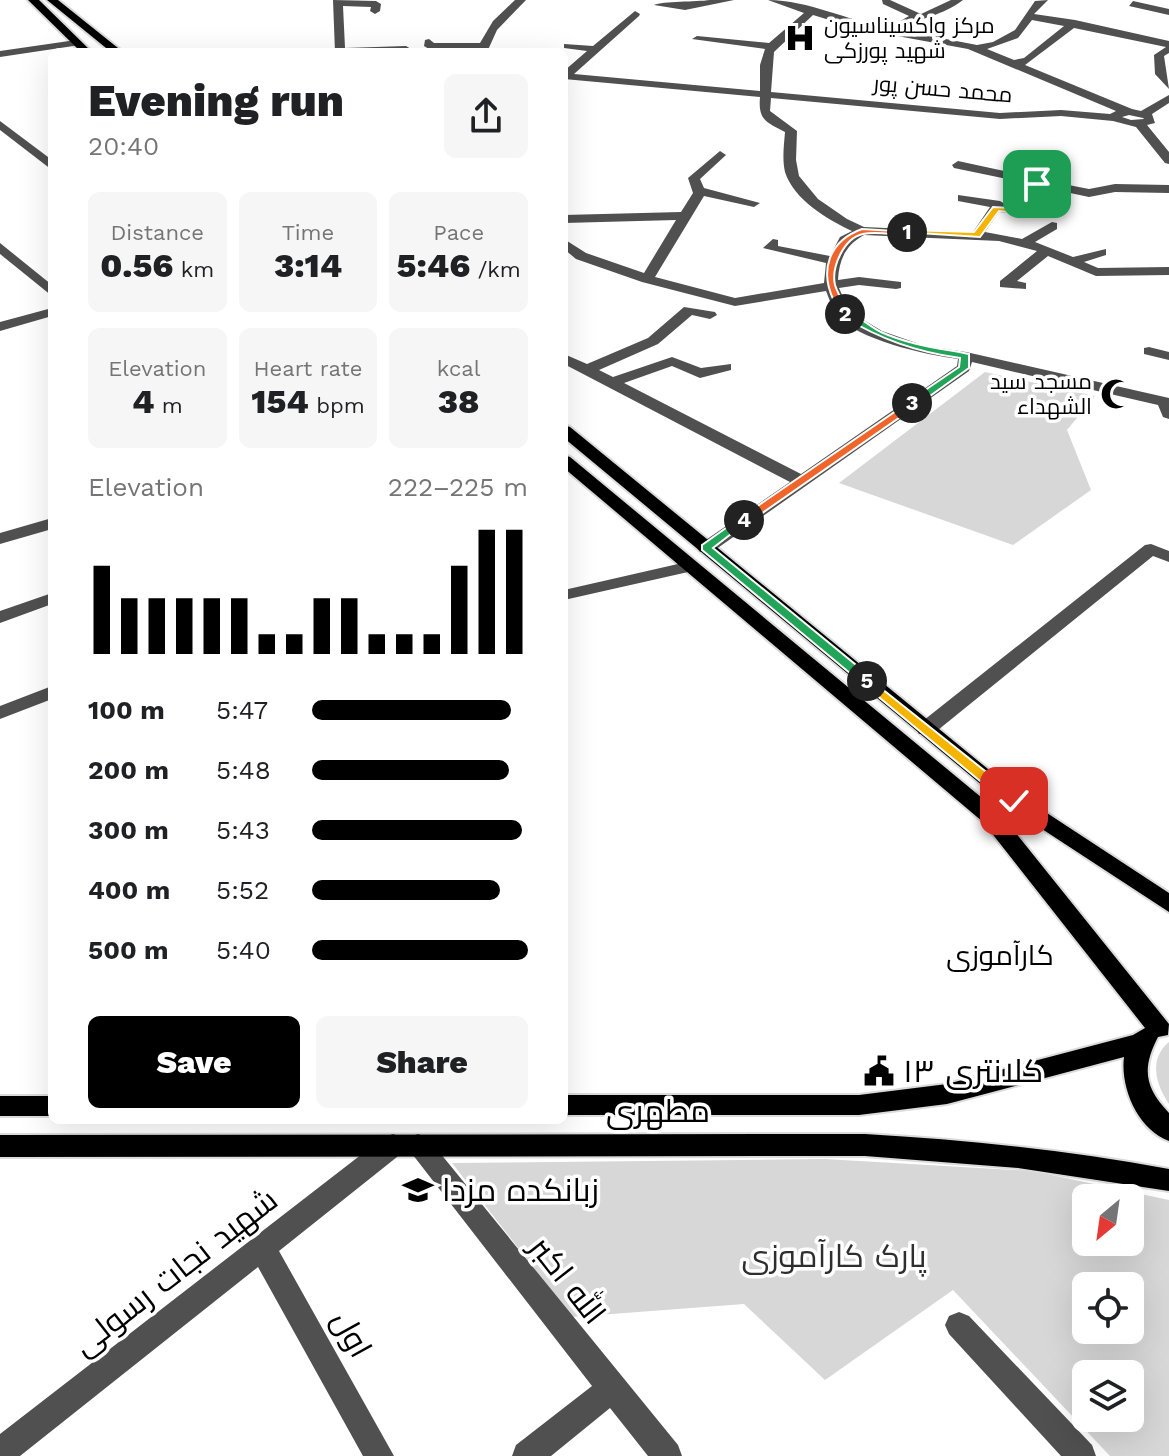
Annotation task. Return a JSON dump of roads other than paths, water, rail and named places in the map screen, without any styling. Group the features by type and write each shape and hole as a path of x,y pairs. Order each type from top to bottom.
{"main road":[{"path":"33,0 82,48"},
{"path":"52,0 112,48"},
{"path":"76,43 100,39"},
{"path":"568,433 1014,801 1169,904"},
{"path":"568,463 991,817 1156,1032 1135,1060 1141,1096 1169,1130"},
{"name":"مطهری","path":"568,1105 859,1105 947,1094 1156,1032"},
{"path":"0,1106 48,1106"},
{"name":"مطهری","path":"0,1146 865,1145 998,1153 1111,1168 1169,1180"}],"street":[{"path":"482,48 494,23 521,0"},
{"path":"659,5 685,7 729,0"},
{"path":"773,0 889,32 975,48 1142,119 1169,160"},
{"path":"824,0 807,11 802,25 778,39 766,58 764,111 770,119 791,131 792,175 805,192 844,224 862,231 977,235 1026,242 1096,272 1169,271"},
{"path":"889,32 912,18 930,16 958,0"},
{"path":"975,48 1002,43 1019,31 1027,16 1043,0"},
{"path":"1152,9 1162,0"},
{"path":"886,1 920,17"},
{"path":"342,48 346,37 338,2 376,4 375,11"},
{"path":"1133,4 1169,12"},
{"path":"568,72 635,14"},
{"path":"1027,16 1075,23 1169,46"},
{"path":"1012,64 1037,54 1075,23"},
{"path":"697,39 773,47"},
{"path":"429,42 429,46 464,48"},
{"path":"0,54 76,43"},
{"path":"568,46 614,56"},
{"path":"1169,46 1159,55 1160,74 1169,85"},
{"name":"محمد حسن پور","path":"568,76 1000,116 1061,113 1115,118 1125,123 1142,119"},
{"path":"1142,119 1168,100"},
{"path":"1115,118 1116,114 1129,112"},
{"path":"0,124 48,163"},
{"path":"647,279 698,191 694,178 720,155"},
{"path":"958,165 1089,193 1115,188 1169,189"},
{"path":"996,208 1013,211 1053,168"},
{"path":"698,191 754,203"},
{"path":"962,198 1000,205 977,235"},
{"path":"568,219 684,216"},
{"path":"1026,242 1052,226"},
{"path":"862,231 845,240 834,261 831,285 843,313 877,334 923,350 966,356 1168,405"},
{"path":"773,243 770,248 834,261"},
{"path":"568,246 581,256 647,279 735,302 859,281 896,285"},
{"path":"0,247 48,289"},
{"path":"1021,286 1005,284 1047,250"},
{"path":"1074,261 1101,252"},
{"path":"586,370 653,341 689,310 710,315"},
{"path":"0,327 48,313"},
{"path":"1149,351 1169,356"},
{"path":"706,548 799,480 964,368 966,356"},
{"path":"568,360 799,480"},
{"path":"611,383 672,361 700,373 726,367"},
{"path":"0,539 48,524"},
{"path":"926,729 1151,549 1169,557"},
{"path":"568,594 691,566"},
{"path":"0,617 48,599"},
{"path":"0,713 48,694"},
{"name":"شهید نجات رسولی","path":"0,1453 262,1247 405,1145"},
{"name":"الله اکبر","path":"405,1145 667,1456"},
{"name":"اول","path":"262,1247 379,1456"},
{"path":"959,1325 1081,1456"},
{"path":"527,1456 611,1389"}],"place":[{"name":"مرکز واکسیناسیون شهید پورزکی","path":"800,38"},
{"name":"مسجد سید الشهداء","path":"1116,394"},
{"name":"کلانتری ۱۳","path":"879,1071"},
{"name":"زبانکده مزدا","path":"418,1190"}],"district":[{"name":"کارآموزی","path":"1000,955"}],"park label":[{"name":"پارک کارآموزی","path":"834,1256"}]}
